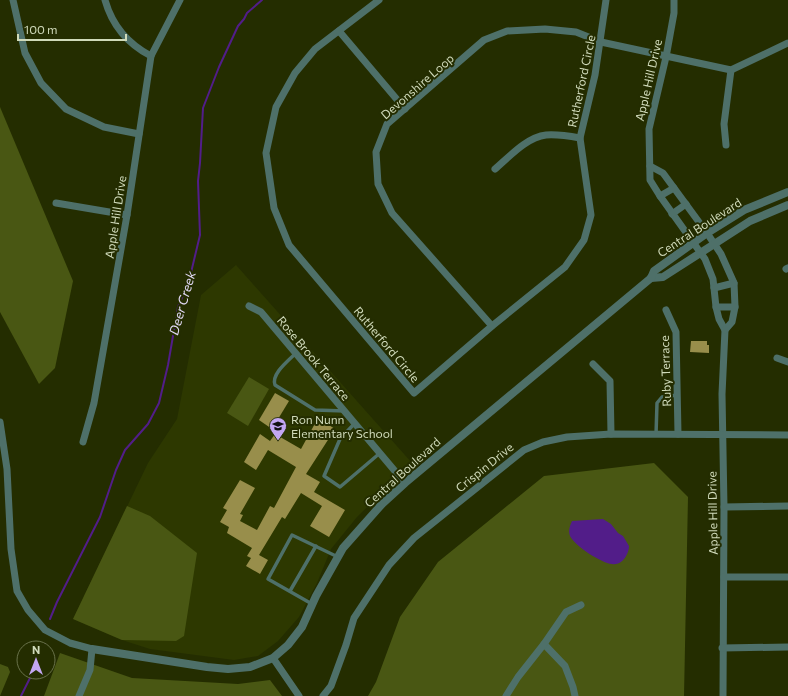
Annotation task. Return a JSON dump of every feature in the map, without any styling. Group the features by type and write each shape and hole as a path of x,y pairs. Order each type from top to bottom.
{"street":[{"path":"13,0 25,53 41,83 66,109 104,127 139,134"},
{"path":"105,0 115,23 124,37 138,50 151,56"},
{"name":"Apple Hill Drive","path":"83,442 94,403 127,215 151,56 180,0"},
{"name":"Rutherford Circle","path":"379,0 316,50 295,73 276,107 266,153 274,208 289,244 414,393 492,326 565,267 584,240 591,215 580,138 595,75 606,0"},
{"name":"Apple Hill Drive","path":"674,0 674,13 666,57 649,129 650,180 672,214 705,259 714,279 716,307 719,319 725,330 722,394 724,507 722,648 723,696"},
{"name":"Devonshire Loop","path":"492,326 392,213 378,184 376,152 387,124 484,40 507,31 545,29 576,32 601,42 732,70"},
{"path":"339,31 405,109"},
{"path":"726,145 724,124 732,70 788,43"},
{"path":"495,169 525,143 545,135 565,135 580,138"},
{"name":"Apple Hill Drive","path":"650,166 663,173 721,254 734,283 735,306 732,322 725,330"},
{"path":"660,196 674,188"},
{"name":"Central Boulevard","path":"92,649 228,669 250,667 274,658 288,645 302,627 312,604 343,548 382,504 651,278 654,271 707,233 744,210 788,192"},
{"path":"56,203 127,215"},
{"path":"672,214 686,204"},
{"name":"Central Boulevard","path":"651,278 663,276 750,221 788,205"},
{"path":"714,288 734,283"},
{"name":"Rose Brook Terrace","path":"249,306 261,312 406,483"},
{"path":"716,307 735,306"},
{"name":"Ruby Terrace","path":"666,310 676,332 678,434"},
{"path":"777,358 788,362"},
{"path":"594,364 610,380 611,434"},
{"path":"0,422 7,469 11,549 17,591 28,610 45,630 70,643 92,649 90,670 79,696"},
{"name":"Crispin Drive","path":"324,696 331,686 354,618 389,566 414,538 524,450 543,442 611,434 788,435"},
{"path":"724,507 788,506"},
{"path":"724,577 788,577"},
{"path":"506,696 518,677 544,644 566,612 581,604"},
{"path":"544,644 565,666 573,686 575,696"},
{"path":"722,648 788,647"},
{"path":"274,658 299,696"}],"lane":[{"path":"296,353 274,378 275,385 315,410 345,411"},
{"path":"656,435 657,403 662,397 678,395"},
{"path":"355,423 340,439 324,476 340,487 380,453"},
{"path":"312,604 268,579 292,535 338,557"},
{"path":"290,591 316,546"}],"shaded area":[{"path":"0,107 73,281 55,368 39,384 0,312"},
{"name":"Ron Nunn Elementary School","path":"236,265 412,463 357,517 331,549 317,583 299,617 278,641 258,656 234,660 150,649 122,640 73,619 148,463 177,419 201,295"},
{"path":"249,377 269,389 248,426 227,413"},
{"path":"654,463 688,497 684,696 368,696 376,682 400,617 438,562 544,476"},
{"path":"127,506 150,516 197,553 184,636 176,641 122,640 73,619"},
{"path":"603,519 611,524 618,533 623,536 629,546 628,552 624,559 616,564 607,563 595,557 577,544 570,536 569,530 572,521"},
{"path":"60,653 132,678 238,684 270,680 282,696 44,696 50,680 56,680 56,664"},
{"path":"0,664 8,667 10,672 0,696"}],"building":[{"path":"691,341 707,341 707,345 709,345 709,353 690,352"},
{"path":"275,393 289,401 272,429 259,420"},
{"path":"318,418 335,429 306,474 320,482 314,492 345,510 329,537 310,526 322,506 301,493 285,519 282,517 259,555 268,560 260,574 246,566 251,558 247,556 252,548 227,533 229,527 220,522 227,510 223,508 240,480 255,488 240,514 243,515 240,521 257,530 270,506 274,508 296,467 268,450 256,470 244,462 260,434 270,441 275,434 301,449"}],"waterway":[{"name":"Deer Creek","path":"50,619 100,517 116,470 125,450 148,424 159,403 168,365 178,307 189,281 200,235 198,181 203,108 219,67 238,26 247,13 262,0"},
{"name":"Deer Creek","path":"21,696 29,680"}],"place":[{"name":"Ron Nunn Elementary School","path":"278,441"}]}
